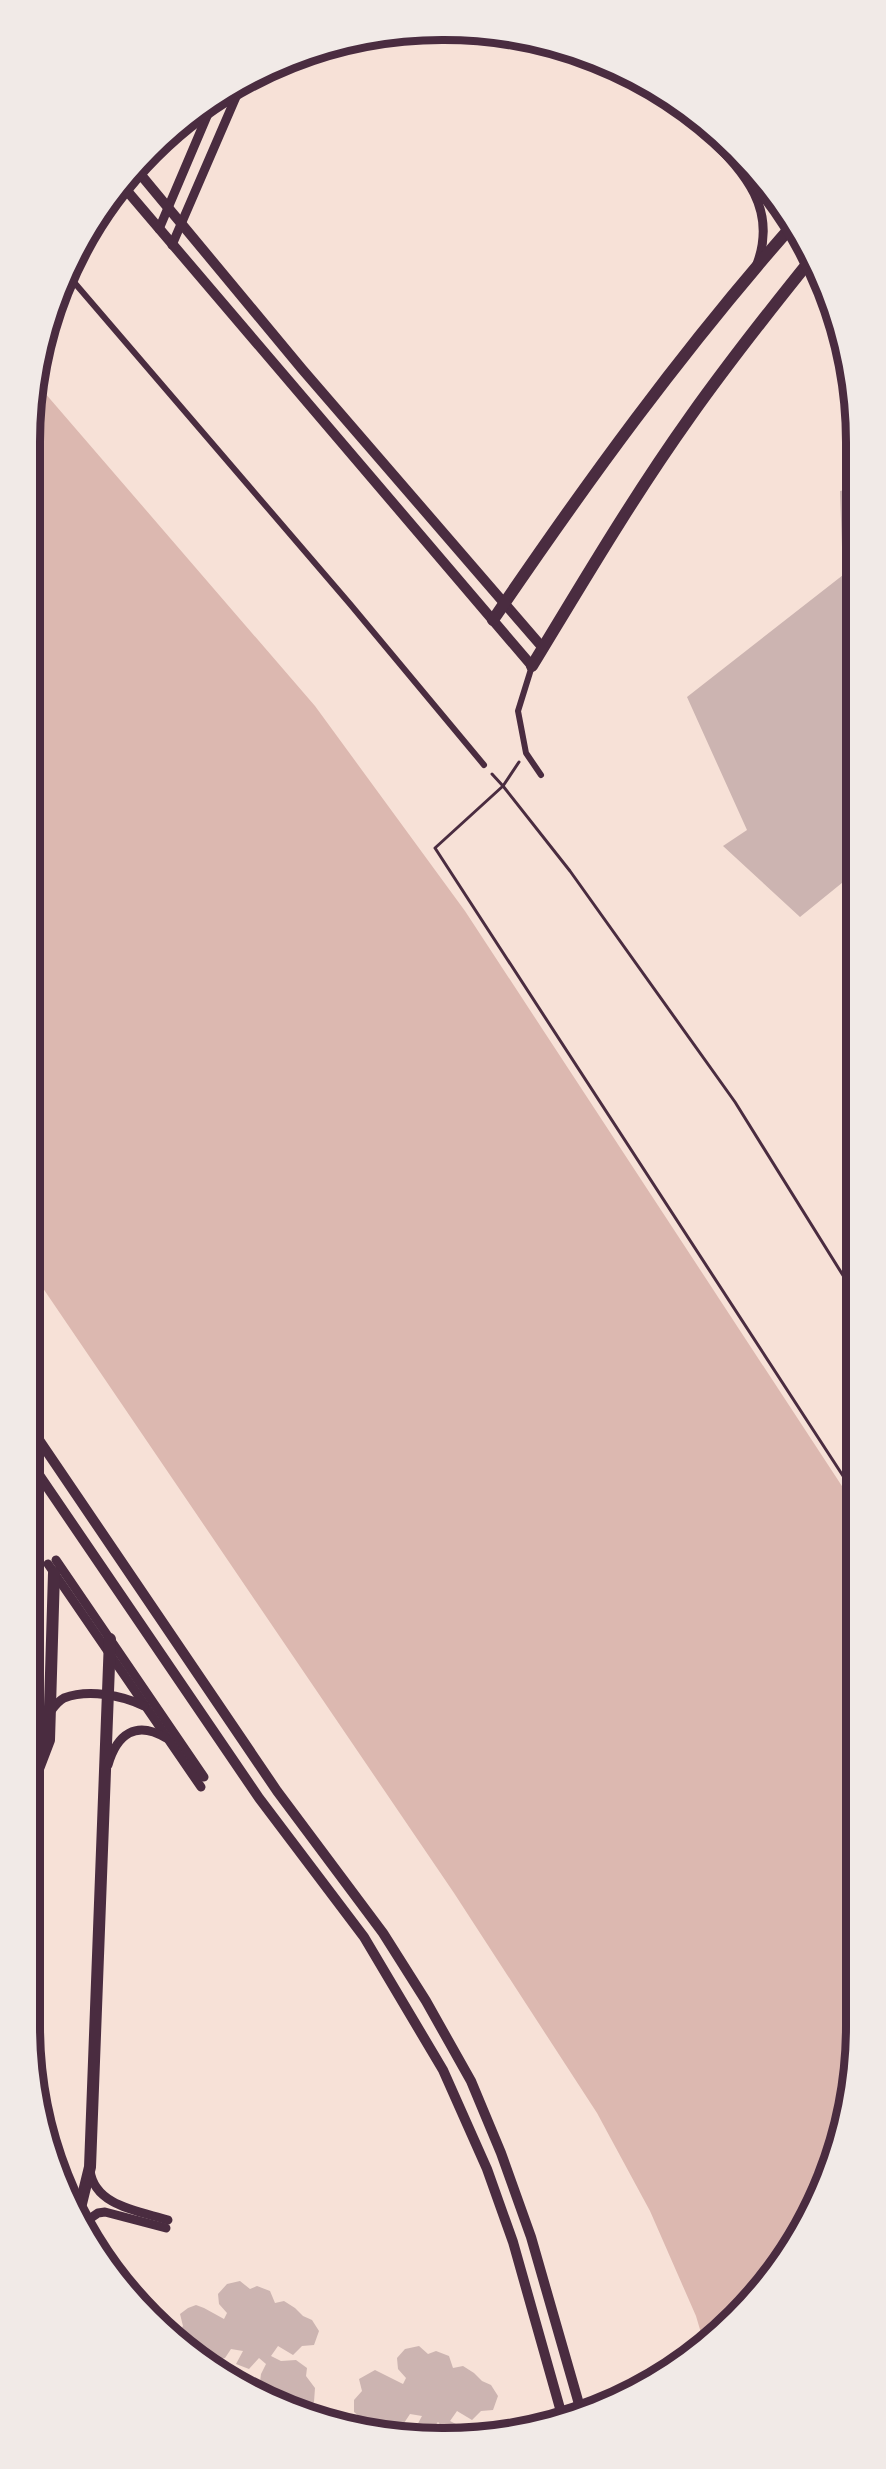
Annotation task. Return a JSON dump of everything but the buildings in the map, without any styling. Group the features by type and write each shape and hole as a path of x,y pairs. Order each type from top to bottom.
{"main road":[{"path":"142,176 302,369 543,648"},
{"path":"128,193 532,666 635,498 690,416 805,267"},
{"path":"493,620 611,450 659,386 786,233"},
{"path":"40,1441 277,1791 383,1933 443,2031 471,2081 520,2206 569,2363 579,2404"},
{"path":"40,1477 259,1798 364,1937 443,2070 483,2159 513,2242 561,2411"},
{"path":"40,1764 49,1740 53,1566"},
{"path":"81,2202 90,2167 110,1639"}],"street":[{"path":"172,244 236,98"},
{"path":"159,230 206,118"},
{"path":"748,180 755,191 764,236 753,273"},
{"path":"74,282 350,604 484,765"},
{"path":"532,666 518,711 526,753 541,774"},
{"path":"53,1566 110,1639 204,1777"},
{"path":"53,1566 109,1654 201,1786"},
{"path":"50,1712 63,1698 108,1695 131,1700 146,1707 169,1727"},
{"path":"105,1779 116,1747 123,1737 133,1730 143,1729 157,1732 168,1739"},
{"path":"90,2167 93,2184 108,2200 167,2224 105,2212 98,2212 90,2218"}],"path":[{"path":"526,753 503,786 435,848 846,1480"},
{"path":"484,765 570,871 735,1101 846,1280"}],"shaded area":[{"path":"44,392 315,706 465,911 846,1492 846,2026 838,2105 815,2180 792,2227 778,2250 746,2291 728,2311 701,2334 696,2316 650,2211 597,2113 454,1893 40,1284 40,443"}]}
